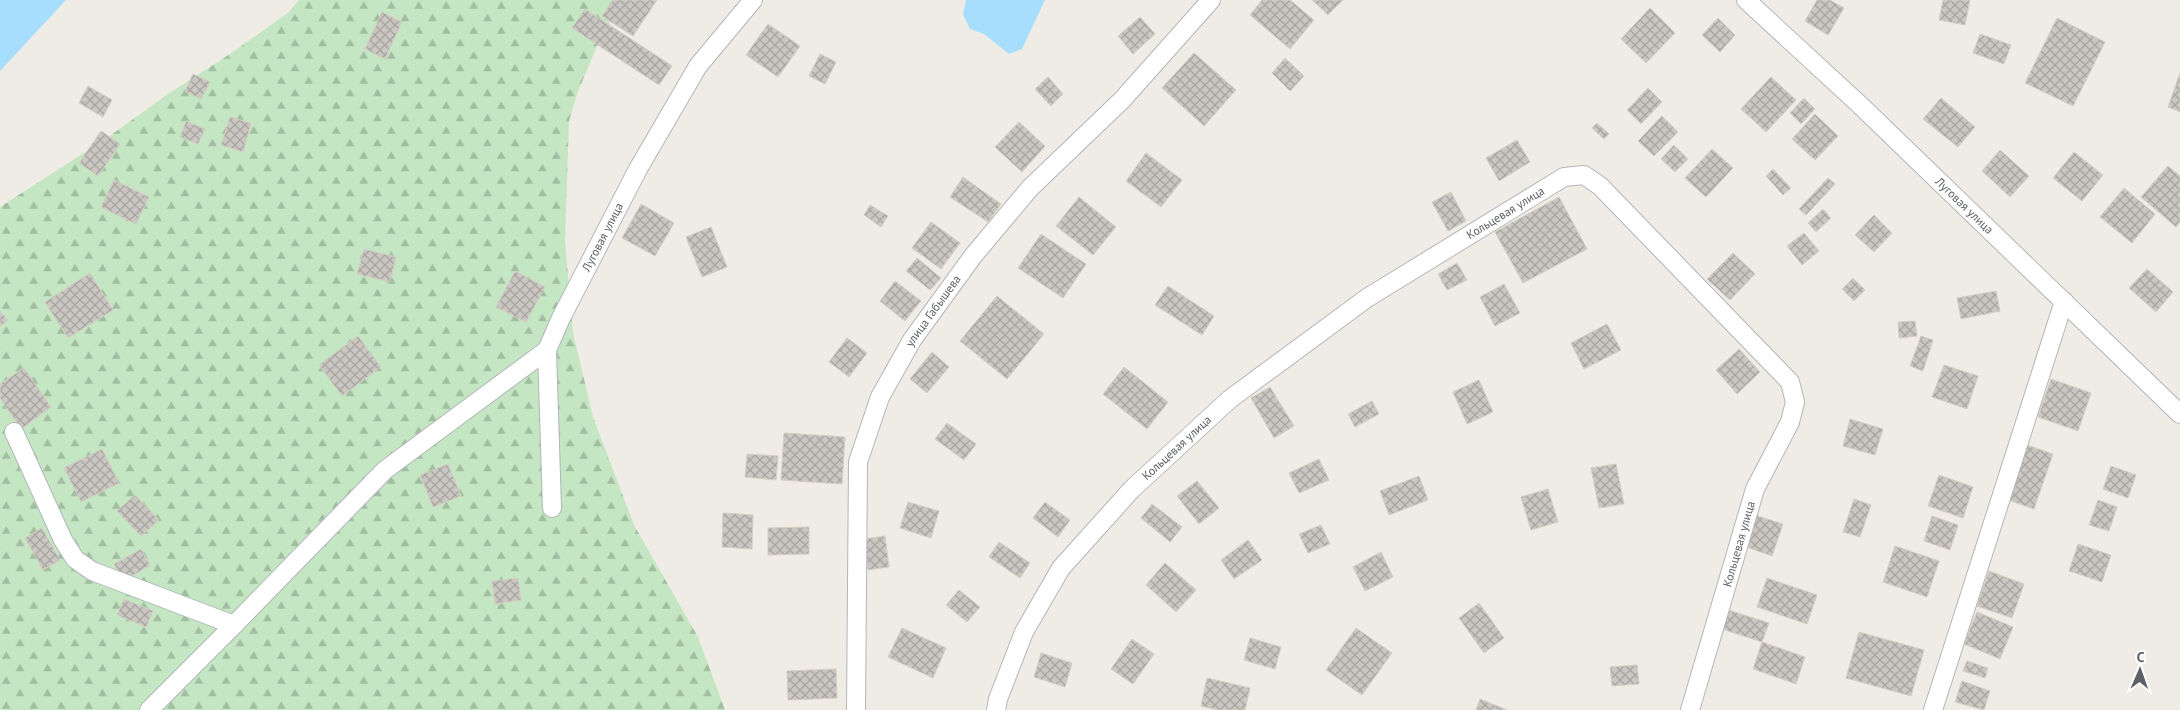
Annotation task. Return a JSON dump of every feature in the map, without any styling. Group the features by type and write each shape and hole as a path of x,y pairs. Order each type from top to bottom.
{"street":[{"name":"Луговая улица","path":"552,508 547,350 561,318 638,169 698,66 753,0"},
{"name":"улица Габышева","path":"856,710 858,462 880,397 912,340 973,256 1030,188 1122,100 1211,0"},
{"name":"Луговая улица","path":"1746,0 1860,105 2180,414"},
{"name":"Кольцевая улица","path":"996,710 998,699 1024,632 1061,568 1132,489 1230,399 1367,298 1564,177 1584,175 1600,186 1790,382 1795,402 1790,422 1755,489 1690,710"},
{"path":"1933,710 2064,301"},
{"path":"149,710 385,470 547,350"},
{"path":"14,432 62,540 75,559 92,571 234,625"}],"green space":[{"path":"299,0 622,0 597,46 577,94 569,121 565,241 573,333 593,417 634,525 698,637 725,710 0,710 0,207 107,138 165,96 230,54 289,12"}],"water":[{"path":"0,0 66,0 0,71"},
{"path":"966,0 1045,0 1022,49 1009,54 984,34 970,29 963,14"}],"building":[{"path":"613,0 657,0 633,36 602,16"},
{"path":"1262,0 1290,0 1314,20 1290,49 1250,15"},
{"path":"1312,0 1343,0 1328,15"},
{"path":"1817,0 1830,0 1844,8 1828,35 1805,21"},
{"path":"1943,0 1970,0 1965,25 1939,20"},
{"path":"1650,8 1675,33 1646,63 1621,39"},
{"path":"585,9 672,66 659,85 572,28"},
{"path":"382,12 402,22 385,59 365,49"},
{"path":"1140,17 1155,34 1133,54 1118,36"},
{"path":"1718,18 1735,35 1720,52 1702,35"},
{"path":"2057,18 2105,42 2073,106 2025,83"},
{"path":"768,24 800,46 778,77 746,55"},
{"path":"1980,34 2011,45 2004,64 1973,53"},
{"path":"1194,53 1236,90 1204,126 1162,88"},
{"path":"820,54 836,62 825,84 809,76"},
{"path":"1285,58 1304,76 1290,91 1272,73"},
{"path":"2180,73 2180,112 2168,107"},
{"path":"193,74 210,82 201,99 185,91"},
{"path":"1048,77 1063,94 1051,106 1035,89"},
{"path":"1771,77 1796,100 1766,132 1741,109"},
{"path":"88,86 112,100 103,117 79,103"},
{"path":"1648,88 1662,102 1641,124 1627,110"},
{"path":"1804,98 1815,109 1801,124 1790,113"},
{"path":"1941,98 1975,127 1958,147 1923,119"},
{"path":"1815,114 1838,136 1815,160 1792,139"},
{"path":"1662,116 1678,132 1654,156 1638,141"},
{"path":"230,117 251,123 243,152 221,145"},
{"path":"186,121 205,129 198,144 180,137"},
{"path":"1019,122 1045,146 1022,172 995,147"},
{"path":"1597,123 1609,134 1604,139 1592,128"},
{"path":"101,131 120,144 98,176 79,163"},
{"path":"1517,140 1530,162 1499,181 1486,158"},
{"path":"1674,145 1688,159 1675,172 1661,159"},
{"path":"1712,149 1733,168 1706,197 1685,178"},
{"path":"2000,150 2029,176 2010,197 1982,171"},
{"path":"2074,152 2103,175 2082,201 2053,178"},
{"path":"1146,153 1182,180 1161,207 1126,181"},
{"path":"2168,166 2180,176 2180,222 2176,227 2141,197"},
{"path":"1773,169 1791,188 1783,195 1766,176"},
{"path":"963,177 1001,204 988,222 950,197"},
{"path":"1828,178 1835,184 1806,215 1799,209"},
{"path":"114,180 149,197 136,224 101,207"},
{"path":"2124,188 2155,214 2132,243 2100,217"},
{"path":"1451,192 1466,221 1448,231 1432,202"},
{"path":"1079,197 1116,227 1093,255 1056,226"},
{"path":"1559,197 1587,249 1523,283 1495,232"},
{"path":"641,204 674,223 655,256 622,238"},
{"path":"870,205 888,216 881,227 864,215"},
{"path":"1823,209 1831,218 1816,232 1808,223"},
{"path":"1874,215 1892,233 1874,252 1855,235"},
{"path":"931,222 960,243 941,269 912,248"},
{"path":"711,227 727,267 702,277 686,237"},
{"path":"1804,233 1819,251 1802,265 1787,246"},
{"path":"1041,234 1086,264 1063,298 1018,268"},
{"path":"364,249 396,257 390,282 357,274"},
{"path":"1733,253 1755,274 1730,300 1707,279"},
{"path":"917,258 941,278 930,290 906,271"},
{"path":"1457,263 1467,280 1447,290 1438,274"},
{"path":"2147,269 2173,292 2156,312 2129,288"},
{"path":"515,271 545,287 526,322 496,307"},
{"path":"90,273 113,310 68,338 45,302"},
{"path":"1853,278 1865,290 1854,301 1842,289"},
{"path":"895,281 921,301 905,321 880,301"},
{"path":"1504,284 1520,313 1495,326 1480,297"},
{"path":"1168,286 1214,316 1202,335 1155,305"},
{"path":"1996,291 2000,311 1961,319 1957,298"},
{"path":"997,296 1044,334 1007,379 960,341"},
{"path":"0,311 8,320 0,327"},
{"path":"1915,321 1917,336 1899,338 1898,322"},
{"path":"1607,324 1621,350 1584,369 1571,343"},
{"path":"358,336 381,367 342,396 319,365"},
{"path":"1921,336 1933,340 1923,371 1910,366"},
{"path":"847,338 867,353 849,377 829,362"},
{"path":"1739,349 1760,372 1737,394 1716,370"},
{"path":"932,352 949,367 927,393 910,379"},
{"path":"1944,365 1978,376 1967,409 1932,397"},
{"path":"1124,367 1168,402 1147,429 1103,394"},
{"path":"24,368 51,407 21,429 0,398 0,384"},
{"path":"2051,379 2091,393 2078,431 2038,417"},
{"path":"1479,380 1493,412 1467,424 1453,392"},
{"path":"1270,387 1294,426 1274,438 1251,398"},
{"path":"1372,401 1379,414 1355,427 1348,414"},
{"path":"1850,419 1883,429 1875,455 1843,446"},
{"path":"947,423 976,444 964,460 935,439"},
{"path":"784,433 845,437 842,484 781,480"},
{"path":"2027,445 2053,454 2034,509 2008,500"},
{"path":"102,449 119,483 81,502 64,468"},
{"path":"747,454 778,456 776,480 745,477"},
{"path":"1319,459 1329,480 1299,493 1289,473"},
{"path":"448,464 461,496 433,507 420,475"},
{"path":"1616,464 1624,504 1599,508 1591,468"},
{"path":"2111,466 2136,475 2128,498 2103,489"},
{"path":"1939,475 1973,487 1963,518 1928,506"},
{"path":"1419,476 1428,500 1389,515 1380,491"},
{"path":"1197,481 1219,508 1199,524 1177,496"},
{"path":"1548,489 1558,522 1531,530 1521,497"},
{"path":"135,495 159,520 141,536 117,511"},
{"path":"1854,499 1871,505 1860,537 1843,532"},
{"path":"2098,500 2117,507 2109,531 2089,525"},
{"path":"908,502 939,511 931,538 900,528"},
{"path":"1045,502 1070,520 1058,537 1033,518"},
{"path":"1152,504 1182,527 1170,542 1141,518"},
{"path":"723,513 753,515 752,549 722,547"},
{"path":"1752,514 1783,524 1772,556 1741,545"},
{"path":"1932,516 1958,525 1950,550 1924,541"},
{"path":"1321,525 1330,544 1308,553 1299,534"},
{"path":"809,527 809,554 768,555 768,528"},
{"path":"42,528 60,560 43,570 25,538"},
{"path":"885,536 889,567 868,570 864,539"},
{"path":"1248,540 1262,560 1234,579 1221,560"},
{"path":"999,542 1030,563 1020,578 989,557"},
{"path":"2078,544 2111,555 2102,582 2069,571"},
{"path":"1895,546 1939,561 1927,597 1883,582"},
{"path":"141,549 150,565 124,581 114,564"},
{"path":"1381,552 1393,577 1365,591 1353,567"},
{"path":"1165,563 1196,590 1176,612 1146,585"},
{"path":"1989,571 2024,584 2012,618 1977,606"},
{"path":"518,578 521,600 495,604 492,581"},
{"path":"1767,578 1817,595 1807,624 1757,607"},
{"path":"959,590 980,607 967,622 946,605"},
{"path":"124,599 153,611 146,627 117,615"},
{"path":"1479,603 1504,638 1484,653 1459,618"},
{"path":"1725,609 1769,623 1762,642 1719,628"},
{"path":"1977,612 2013,627 2000,659 1964,644"},
{"path":"902,628 946,648 933,678 888,657"},
{"path":"1356,628 1392,653 1362,695 1326,670"},
{"path":"1859,632 1924,650 1911,696 1846,678"},
{"path":"1250,638 1281,647 1275,669 1244,660"},
{"path":"1132,639 1154,654 1133,684 1111,669"},
{"path":"1762,642 1805,657 1796,684 1753,669"},
{"path":"1041,653 1072,663 1065,687 1034,677"},
{"path":"1967,661 1988,668 1985,678 1963,671"},
{"path":"1637,665 1639,684 1612,686 1610,667"},
{"path":"836,669 837,698 788,700 787,671"},
{"path":"1207,678 1250,688 1245,710 1218,710 1201,706"},
{"path":"1962,681 1990,691 1984,710 1955,702"},
{"path":"1480,699 1507,710 1476,710"}]}
